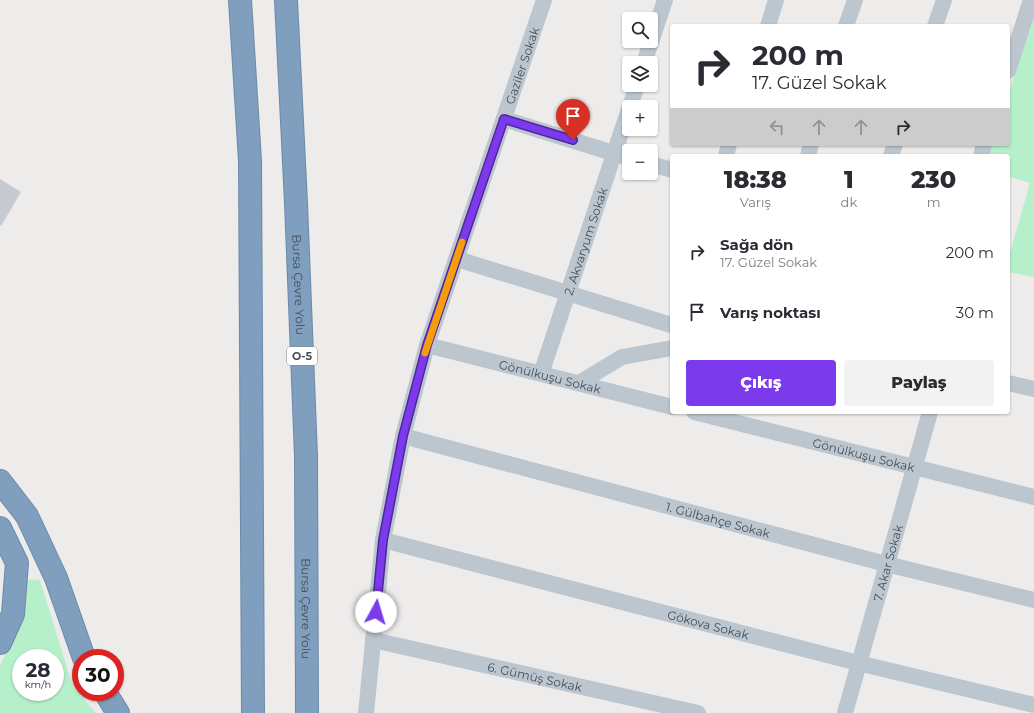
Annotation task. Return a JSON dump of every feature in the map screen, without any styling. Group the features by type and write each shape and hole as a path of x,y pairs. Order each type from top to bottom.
{"highway":[{"path":"240,0 250,161 253,708"},
{"name":"Bursa Çevre Yolu","path":"286,0 306,456 307,713"},
{"path":"0,481 27,516 56,578 81,649"},
{"path":"0,528 17,563 13,614 0,643"},
{"path":"111,701 118,713"}],"street":[{"name":"Gaziler Sokak","path":"366,713 383,540 403,436 427,345 544,0"},
{"path":"646,56 665,0"},
{"path":"769,24 776,0"},
{"path":"847,24 855,0"},
{"path":"936,24 944,0"},
{"path":"1010,65 1031,0"},
{"path":"504,119 622,155"},
{"name":"2. Akvaryum Sokak","path":"541,374 568,293 622,155"},
{"path":"658,166 670,169"},
{"path":"457,259 670,323"},
{"path":"579,383 622,357 668,348 670,336"},
{"name":"Gönülkuşu Sokak","path":"427,345 670,406"},
{"path":"1010,383 1034,389"},
{"name":"Gönülkuşu Sokak","path":"702,414 1034,497"},
{"name":"7. Akar Sokak","path":"845,713 929,414"},
{"name":"1. Gülbahçe Sokak","path":"403,436 886,564 1034,600"},
{"name":"Gökova Sokak","path":"383,540 858,663 1034,705"},
{"name":"6. Gümüş Sokak","path":"373,640 675,711 698,713"}],"green space":[{"path":"1034,17 1034,277 1010,272 1010,253 1030,183 1010,177 1010,154 989,154 991,146 1010,146 1010,90"},
{"path":"24,579 40,580 61,649 12,649 12,701 64,701 64,658 72,684 72,701 85,701 96,713 0,713 0,665 19,628"}],"building":[{"path":"0,179 21,192 1,226 0,225"}],"slow traffic":[{"path":"425,353 462,242"}],"route":[{"path":"376,612 383,540 403,436 427,345 504,119 573,140"}]}
